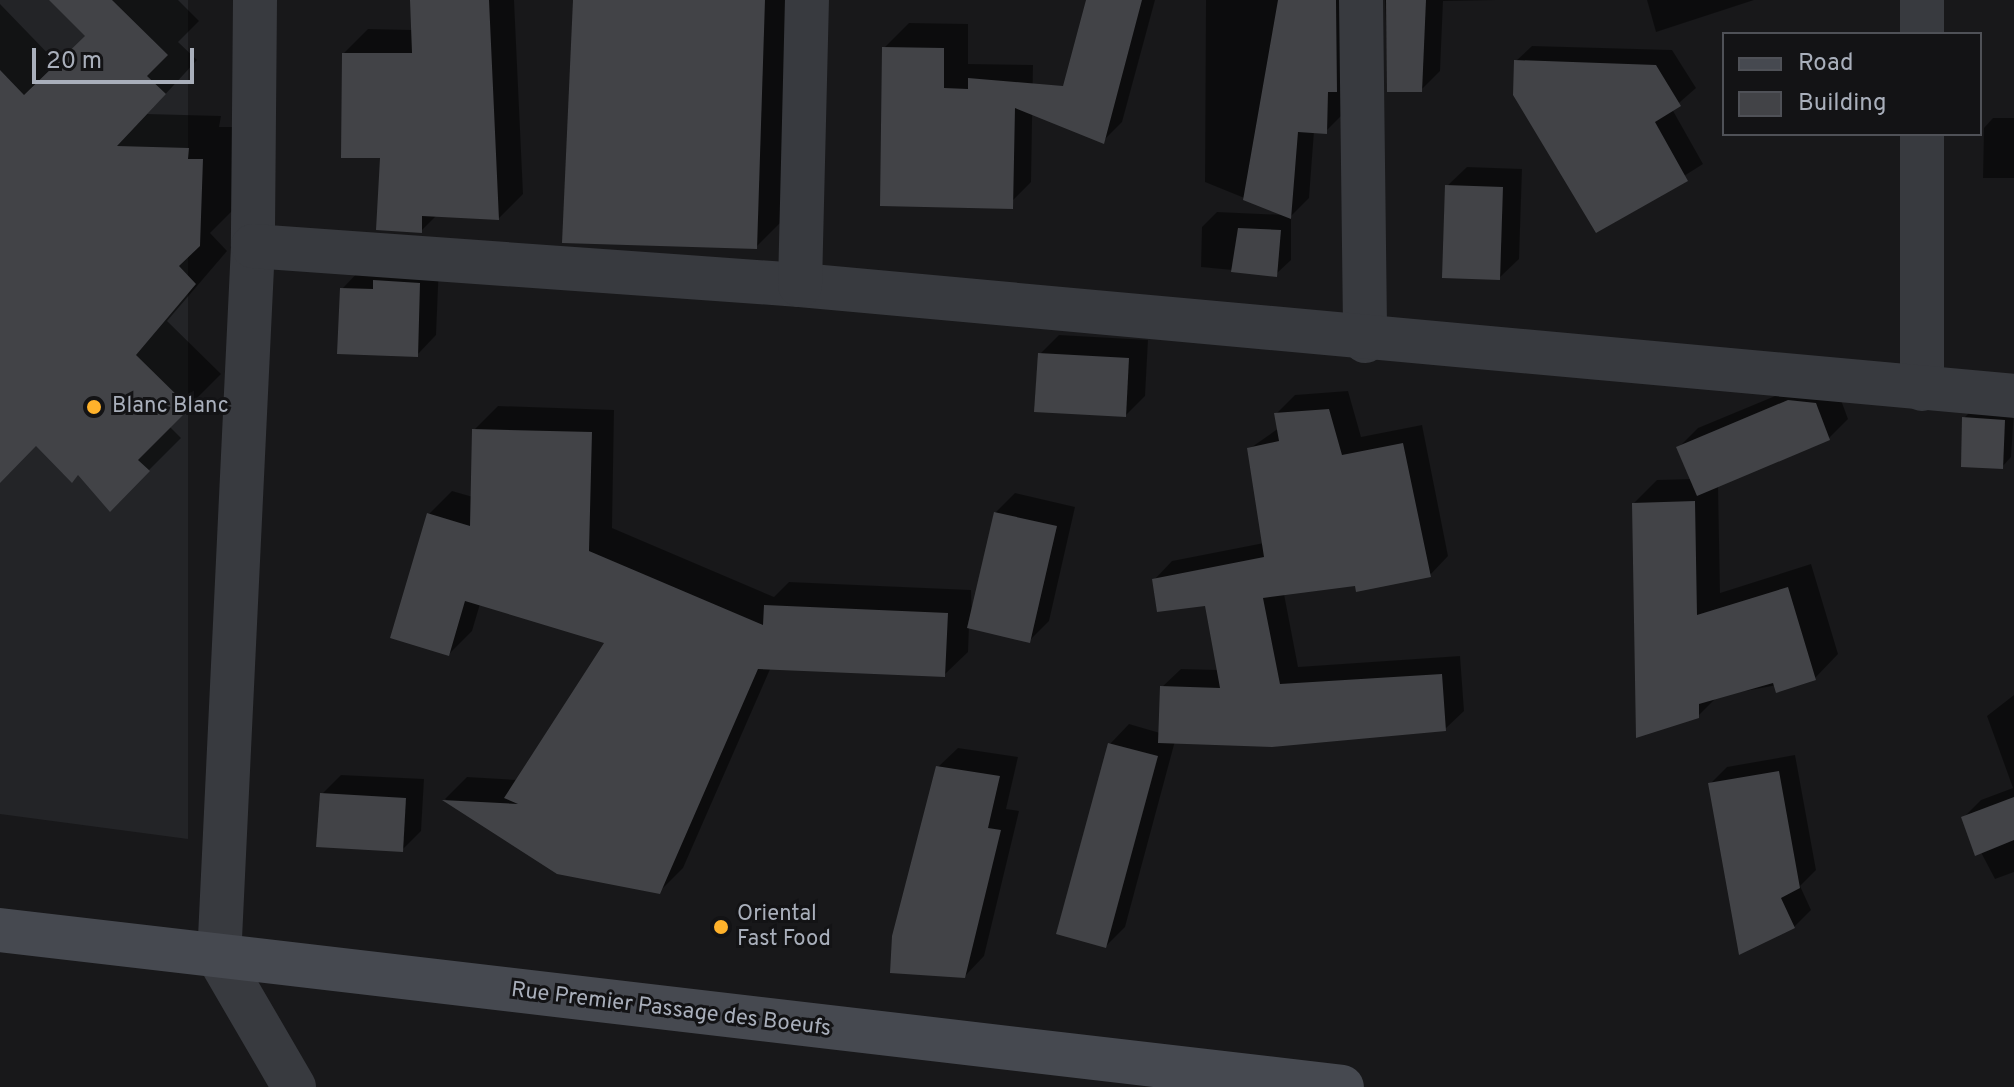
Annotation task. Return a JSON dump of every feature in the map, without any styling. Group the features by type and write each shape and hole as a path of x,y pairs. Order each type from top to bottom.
{"main road":[{"name":"Rue Premier Passage des Boeufs","path":"0,930 1342,1087"}],"street":[{"path":"255,0 253,246 219,958 294,1087"},
{"path":"800,285 807,0"},
{"path":"1361,0 1365,341"},
{"path":"1922,0 1922,32"},
{"path":"1922,136 1922,389"},
{"path":"253,246 800,285 1365,341 2014,396"}],"shaded area":[{"name":"Blanc Blanc","path":"0,0 188,0 188,839 0,814"}],"building":[{"path":"49,0 112,0 168,55 147,76 166,94 117,146 189,148 188,159 203,159 200,246 179,266 196,284 136,355 190,408 138,460 150,471 110,512 78,475 72,483 36,446 0,483 0,70 24,95 85,36"},
{"path":"410,0 489,0 499,220 422,216 422,233 376,230 380,158 341,158 342,53 412,53"},
{"path":"573,0 765,0 757,249 562,243"},
{"path":"1086,0 1142,0 1104,144 1015,108 1013,209 880,206 882,47 944,48 944,88 968,89 968,78 1063,86"},
{"path":"1278,0 1336,0 1337,92 1328,92 1327,134 1298,132 1291,219 1243,200"},
{"path":"1386,0 1426,0 1422,92 1387,92"},
{"path":"1514,60 1656,65 1681,106 1655,122 1688,181 1596,233 1513,95"},
{"path":"1445,185 1503,187 1500,280 1442,278"},
{"path":"1238,228 1281,230 1277,277 1231,272"},
{"path":"373,280 420,283 418,357 337,354 340,288 373,289"},
{"path":"1038,353 1129,358 1126,417 1034,412"},
{"path":"1788,400 1816,403 1830,440 1697,496 1676,447"},
{"path":"1329,409 1342,455 1403,443 1431,577 1356,592 1355,586 1263,598 1280,684 1442,674 1446,731 1272,747 1158,743 1160,686 1220,688 1205,606 1157,612 1152,579 1264,557 1247,448 1279,441 1274,413"},
{"path":"1962,417 2005,420 2003,469 1961,467"},
{"path":"472,429 592,432 589,551 763,625 764,605 948,613 945,677 758,669 660,894 557,874 442,800 518,804 504,798 604,643 465,601 449,656 390,638 427,513 470,526"},
{"path":"1695,501 1697,615 1788,587 1816,680 1776,693 1773,683 1699,704 1699,718 1636,738 1632,503"},
{"path":"994,512 1057,526 1030,643 967,628"},
{"path":"1108,743 1158,756 1106,948 1056,934"},
{"path":"936,766 1000,776 988,828 1001,830 965,978 890,973 892,936"},
{"path":"1779,771 1800,888 1781,898 1795,928 1739,955 1708,783"},
{"path":"320,793 406,798 403,852 316,847"},
{"path":"2014,797 2014,840 1975,856 1961,817"}],"place":[{"name":"Blanc Blanc","path":"94,407"},
{"name":"Oriental Fast Food","path":"721,927"}]}
